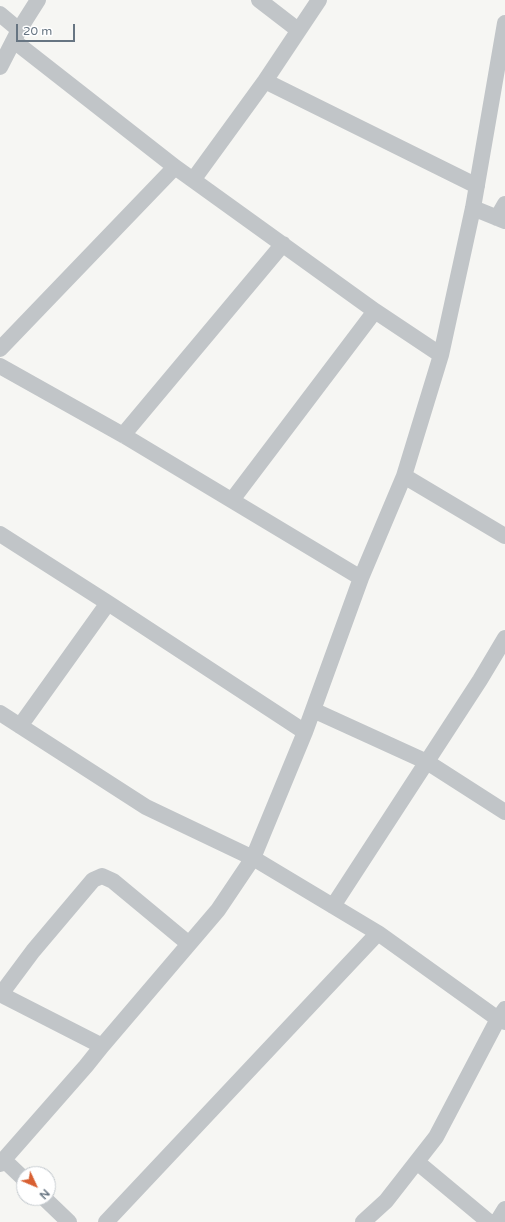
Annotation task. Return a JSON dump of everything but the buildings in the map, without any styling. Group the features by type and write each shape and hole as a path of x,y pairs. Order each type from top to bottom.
{"street":[{"path":"0,67 38,0"},
{"path":"258,0 298,30"},
{"path":"193,180 265,81 319,0"},
{"path":"0,14 17,35 175,167 375,310 441,355"},
{"path":"16,1173 2,1162 86,1066 218,910 253,858 305,732 361,578 404,476 441,355 473,208 505,23"},
{"path":"265,81 477,186"},
{"path":"0,349 175,167"},
{"path":"473,208 502,214"},
{"path":"123,435 283,244"},
{"path":"232,500 375,310"},
{"path":"0,366 123,435 361,578"},
{"path":"404,476 505,536"},
{"path":"0,534 305,732"},
{"path":"108,603 7,722 146,807 253,858 378,934 503,1017 436,1137 386,1201 363,1222"},
{"path":"333,906 480,680 505,638"},
{"path":"313,710 427,762 505,812"},
{"path":"102,1046 0,994 32,951 93,880 102,876 113,881 189,944"},
{"path":"106,1222 378,934"},
{"path":"417,1162 490,1222"},
{"path":"52,1206 69,1222"},
{"path":"497,1222 505,1209"}]}
